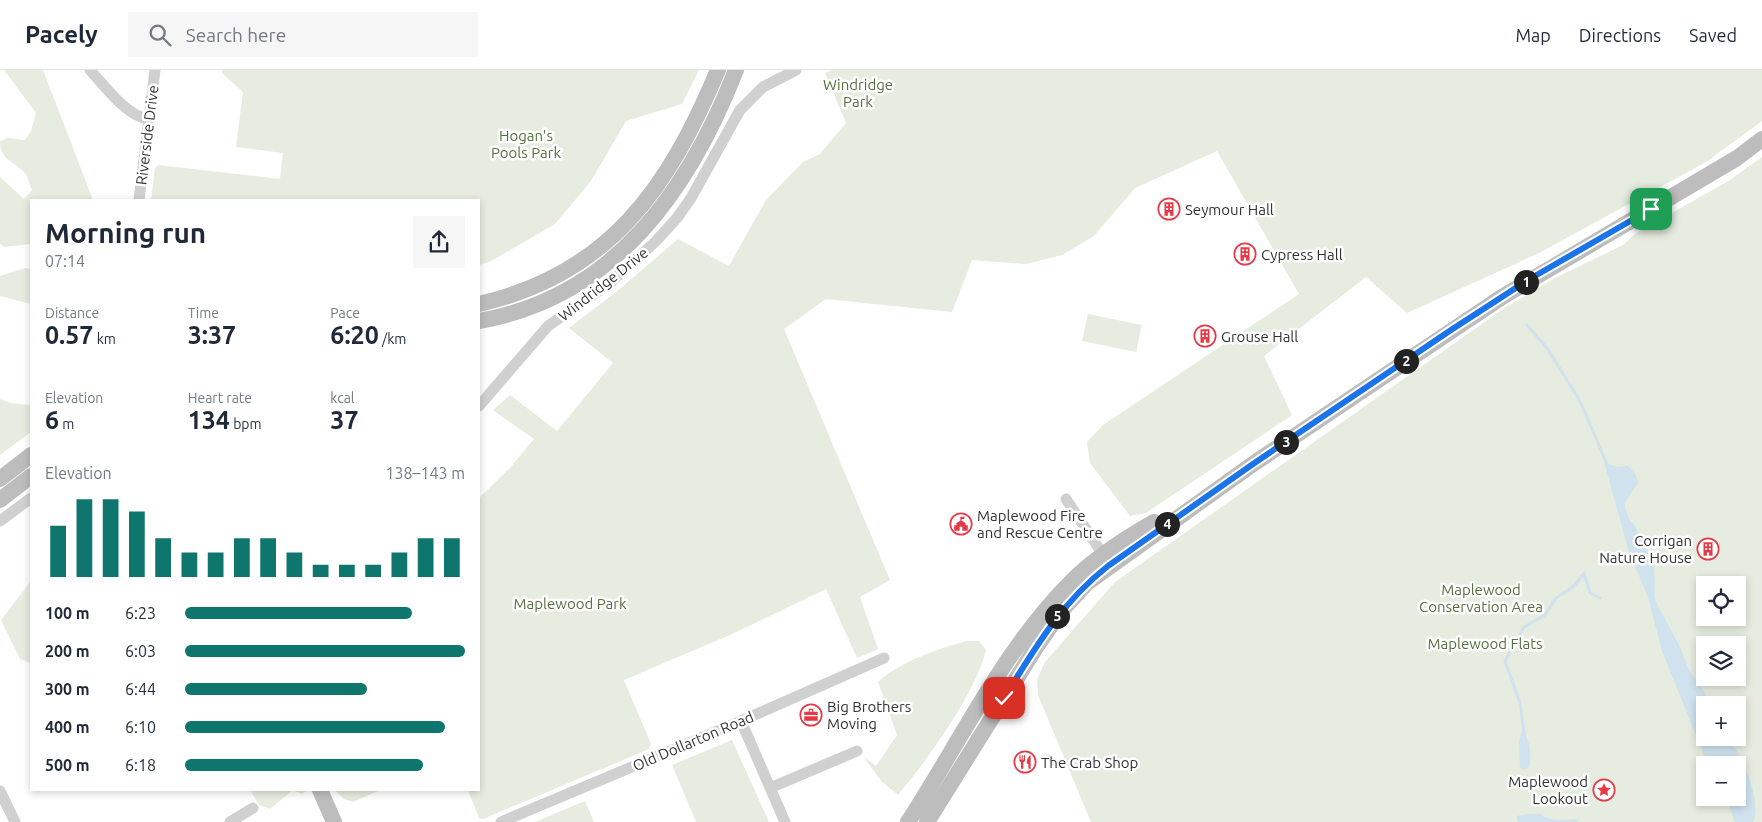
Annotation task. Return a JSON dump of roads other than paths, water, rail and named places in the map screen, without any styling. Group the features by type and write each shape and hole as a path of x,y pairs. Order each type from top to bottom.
{"street":[{"path":"90,70 130,112 140,118 149,119"},
{"name":"Riverside Drive","path":"139,199 155,70"},
{"path":"480,304 532,288 562,273 614,236 641,207 669,170 696,122 718,70"},
{"path":"480,321 516,312 564,292 604,267 624,250 647,226 676,189 702,148 736,70"},
{"name":"Windridge Drive","path":"480,405 548,326 610,282 655,242 677,218 690,198 740,110 763,87 796,70"},
{"path":"927,822 1035,648 1062,610 1107,560 1136,533 1253,464 1502,297 1737,158 1762,139"},
{"path":"0,479 30,456"},
{"path":"0,500 30,477"},
{"path":"0,521 30,499"},
{"path":"1066,499 1107,560"},
{"path":"908,822 1013,654 1038,619 1075,578 1107,560"},
{"name":"Old Dollarton Road","path":"501,822 741,722 884,658"},
{"path":"741,722 785,822"},
{"path":"770,788 857,751"},
{"path":"0,790 15,822"},
{"path":"320,791 334,822"},
{"path":"230,822 253,808"}],"water":[{"path":"1604,462 1617,467 1628,466 1636,475 1638,483 1625,502 1625,508 1629,519 1635,526 1654,563 1655,600 1681,649 1689,670 1696,680 1696,686 1700,686 1707,696 1696,696 1696,735 1662,651 1648,597 1629,552"},
{"path":"1522,731 1529,742 1530,753 1529,767 1524,770 1520,767 1519,742"},
{"path":"1700,746 1734,746 1739,756 1704,756"},
{"path":"1746,770 1755,802 1753,822 1735,822 1729,806 1746,806"},
{"path":"1541,814 1558,820 1577,819 1578,822 1518,822 1517,816"}],"waterway":[{"path":"1527,325 1547,348 1580,401 1607,464"},
{"path":"1524,734 1520,703 1505,661 1524,627 1545,615 1555,599 1574,586 1584,573 1590,593 1600,598"}],"place":[{"name":"Seymour Hall","path":"1169,209"},
{"name":"Cypress Hall","path":"1245,254"},
{"name":"Grouse Hall","path":"1205,336"},
{"name":"Maplewood Fire and Rescue Centre","path":"961,524"},
{"name":"Corrigan Nature House","path":"1708,549"},
{"name":"Big Brothers Moving","path":"811,715"},
{"name":"The Crab Shop","path":"1025,762"},
{"name":"Maplewood Lookout","path":"1604,790"}],"park label":[{"name":"Windridge Park","path":"858,92"},
{"name":"Hogan's Pools Park","path":"526,144"},
{"name":"Maplewood Conservation Area","path":"1481,598"},
{"name":"Maplewood Park","path":"570,603"},
{"name":"Maplewood Flats","path":"1485,643"}]}
